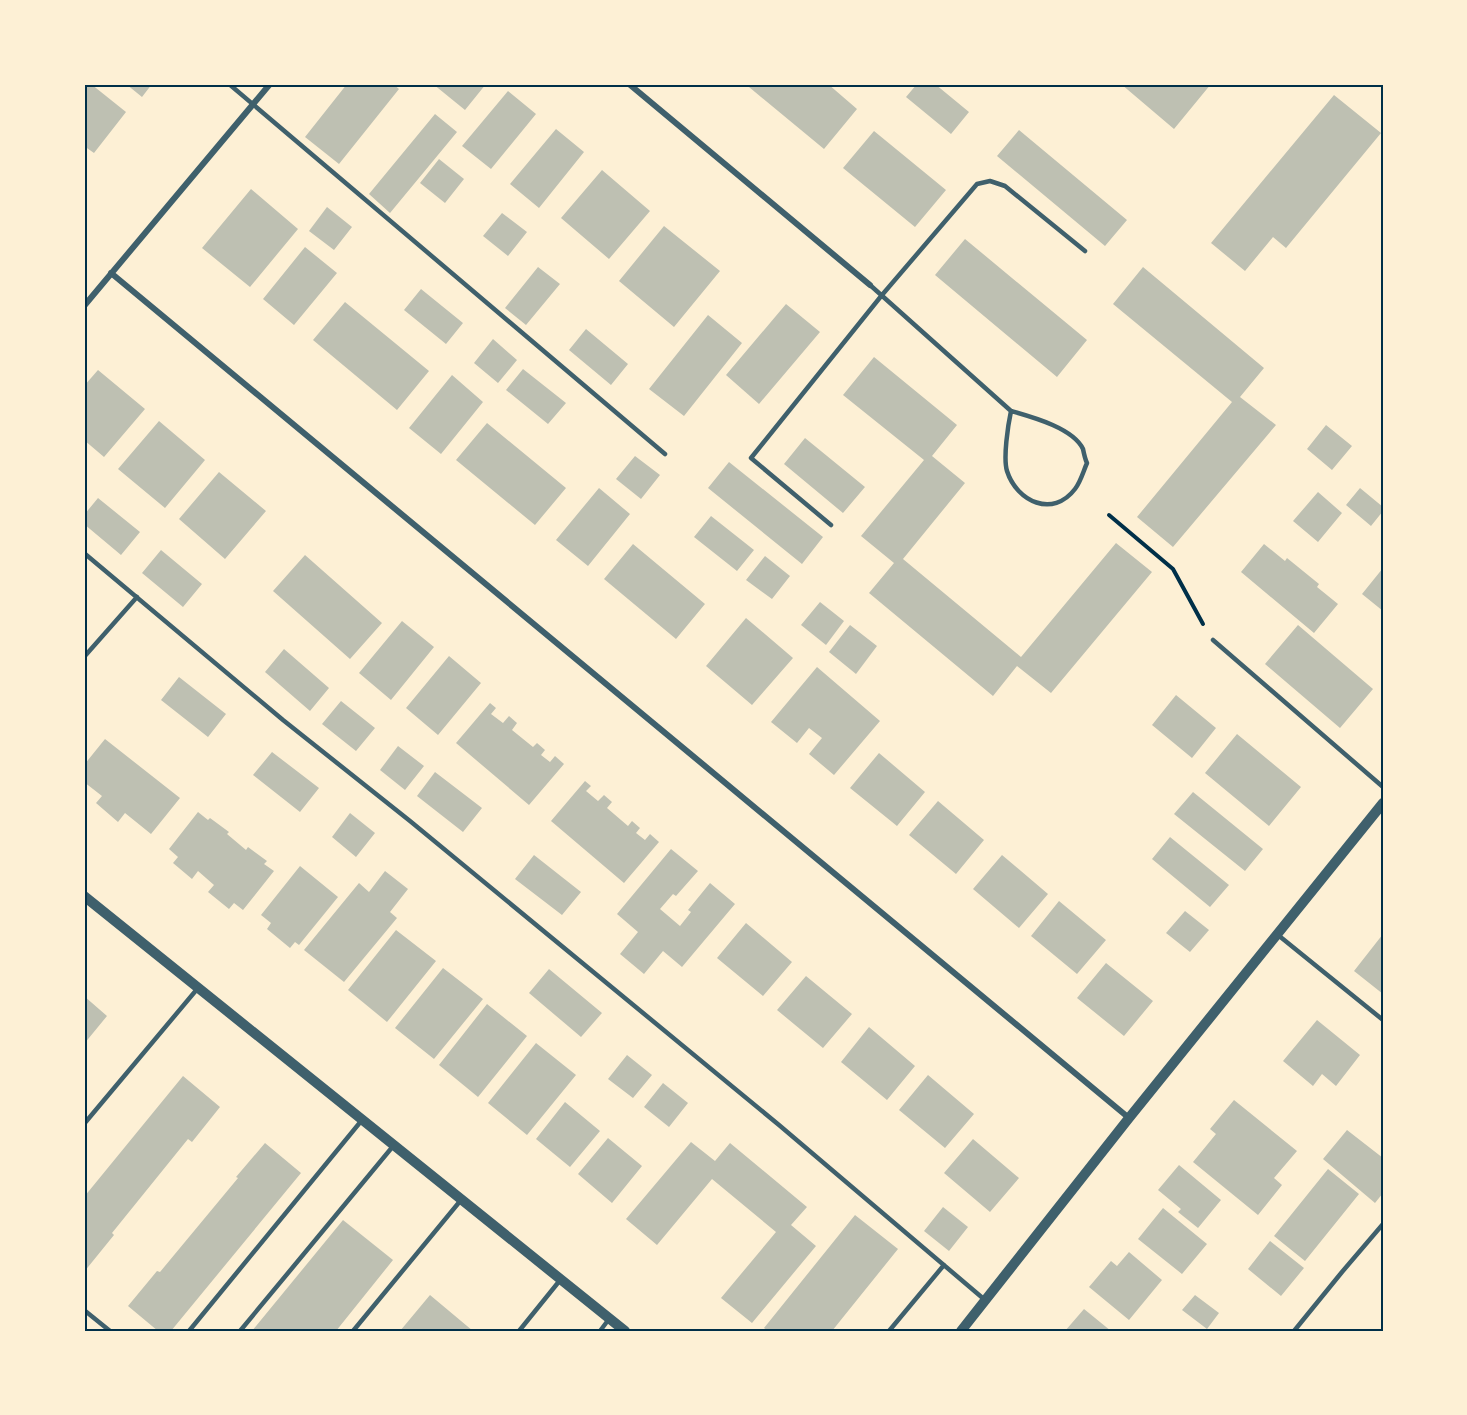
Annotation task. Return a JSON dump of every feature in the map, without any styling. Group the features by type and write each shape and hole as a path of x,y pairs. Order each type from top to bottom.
{"street":[{"path":"84,306 270,84"},
{"path":"629,84 870,285"},
{"path":"111,273 1129,1118"},
{"path":"961,1331 1383,803"},
{"path":"84,896 625,1331"}],"lane":[{"path":"229,84 665,454"},
{"path":"831,525 751,458 882,296 977,184 990,181 1005,186 1085,252"},
{"path":"870,285 1011,411 1064,431 1082,447 1087,463 1074,490 1065,498 1049,504 1028,500 1016,490 1006,469 1007,435 1011,411"},
{"path":"84,553 283,720 410,821 779,1125 985,1301"},
{"path":"84,657 137,597"},
{"path":"1212,640 1383,787"},
{"path":"1278,934 1383,1020"},
{"path":"84,1124 198,988"},
{"path":"189,1331 362,1120"},
{"path":"240,1331 394,1145"},
{"path":"353,1331 461,1200"},
{"path":"1294,1331 1383,1224"},
{"path":"889,1331 944,1265"},
{"path":"519,1331 561,1279"},
{"path":"84,1310 110,1331"},
{"path":"600,1331 610,1319"}],"path":[{"path":"1109,515 1173,569 1212,640"}],"building":[{"path":"84,84 91,84 126,112 94,153 84,146"},
{"path":"126,84 152,84 142,97"},
{"path":"347,84 393,84 399,89 339,164 305,137"},
{"path":"433,84 486,84 465,110"},
{"path":"752,84 828,84 857,109 824,149 749,87"},
{"path":"917,84 935,84 969,112 951,134 906,97"},
{"path":"1121,84 1211,84 1174,129"},
{"path":"508,91 536,114 491,169 462,146"},
{"path":"1334,95 1381,133 1286,248 1273,237 1245,271 1211,243"},
{"path":"435,114 457,132 390,213 369,194"},
{"path":"556,129 584,152 539,208 510,184"},
{"path":"1019,130 1127,220 1105,246 997,156"},
{"path":"874,131 946,190 915,227 843,168"},
{"path":"439,159 464,179 445,203 420,183"},
{"path":"602,170 650,211 609,259 561,218"},
{"path":"251,189 298,229 250,287 202,248"},
{"path":"327,207 352,227 334,250 309,231"},
{"path":"502,213 527,232 508,256 483,236"},
{"path":"664,226 720,271 674,327 619,281"},
{"path":"965,239 1087,340 1057,377 935,275"},
{"path":"305,247 337,273 294,325 263,299"},
{"path":"538,267 560,284 526,325 505,308"},
{"path":"1143,267 1264,368 1240,397 1276,425 1173,547 1137,517 1232,402 1113,304"},
{"path":"421,289 463,323 446,344 404,310"},
{"path":"345,302 429,371 397,410 313,340"},
{"path":"786,304 820,332 759,404 726,375"},
{"path":"708,315 742,343 684,416 649,389"},
{"path":"586,329 628,364 611,385 569,350"},
{"path":"493,339 517,360 498,383 474,363"},
{"path":"874,357 957,425 932,456 965,483 903,559 1021,657 1116,543 1152,572 1051,693 1017,666 993,696 869,593 894,563 861,536 924,460 843,395"},
{"path":"523,369 566,403 548,424 506,390"},
{"path":"98,370 145,409 104,457 84,440 84,386"},
{"path":"452,375 483,402 441,454 409,428"},
{"path":"159,421 205,460 165,508 118,469"},
{"path":"487,423 566,488 535,525 456,460"},
{"path":"1326,425 1352,446 1332,470 1307,449"},
{"path":"805,438 865,487 843,513 784,464"},
{"path":"635,456 660,475 641,499 616,479"},
{"path":"729,462 823,537 802,564 708,488"},
{"path":"219,472 266,511 225,559 179,519"},
{"path":"599,488 630,514 588,566 556,540"},
{"path":"1360,488 1383,507 1383,511 1371,526 1346,505"},
{"path":"1318,492 1342,513 1318,542 1293,521"},
{"path":"98,498 140,532 121,555 84,524 84,515"},
{"path":"711,516 754,550 737,571 694,537"},
{"path":"633,544 705,604 676,639 604,579"},
{"path":"1264,544 1285,561 1287,558 1319,584 1317,587 1338,604 1314,633 1241,572"},
{"path":"161,550 202,584 183,607 142,573"},
{"path":"305,555 382,623 350,659 273,591"},
{"path":"765,556 790,576 772,599 746,580"},
{"path":"1383,568 1383,611 1362,594"},
{"path":"820,602 844,621 826,645 801,625"},
{"path":"746,618 793,658 752,705 706,666"},
{"path":"402,621 434,647 391,700 359,673"},
{"path":"850,625 877,646 856,674 829,652"},
{"path":"1298,625 1373,689 1340,728 1265,664"},
{"path":"284,649 329,688 310,711 265,672"},
{"path":"449,656 481,683 438,735 406,708"},
{"path":"817,667 880,721 834,775 809,754 822,738 809,728 797,743 771,722"},
{"path":"179,677 226,714 208,737 161,700"},
{"path":"1176,695 1216,728 1192,758 1152,725"},
{"path":"341,701 375,728 356,751 322,724"},
{"path":"490,703 496,708 491,714 503,723 509,716 517,723 512,730 533,747 537,743 545,750 541,755 550,762 555,756 564,764 529,805 456,743"},
{"path":"1237,734 1301,787 1269,826 1205,773"},
{"path":"105,739 180,798 151,834 125,813 118,822 96,803 102,796 84,782 84,765"},
{"path":"398,746 424,766 405,790 380,770"},
{"path":"272,752 319,788 300,812 253,775"},
{"path":"879,753 925,792 897,826 850,788"},
{"path":"435,772 482,808 463,832 417,796"},
{"path":"585,781 591,786 586,791 598,801 604,795 612,802 607,808 628,826 632,821 640,828 636,833 645,840 650,834 659,842 624,883 551,821"},
{"path":"1193,792 1263,849 1245,871 1174,814"},
{"path":"938,801 984,840 956,874 909,835"},
{"path":"198,812 229,832 227,834 246,850 248,847 267,861 264,864 274,871 243,910 234,903 229,909 208,892 214,885 198,871 192,879 173,863 178,857 169,849"},
{"path":"350,813 375,833 356,857 332,837"},
{"path":"1170,837 1229,885 1210,907 1152,859"},
{"path":"671,849 698,871 676,896 673,894 660,909 680,926 691,912 688,910 710,883 735,904 682,967 663,951 644,974 620,954 638,932 617,914"},
{"path":"534,855 581,892 562,915 515,879"},
{"path":"1002,855 1048,894 1019,928 973,889"},
{"path":"300,866 338,897 299,945 295,942 290,948 267,929 271,923 261,915"},
{"path":"385,871 408,889 390,912 397,918 344,982 304,950 359,883 369,892"},
{"path":"1059,901 1106,940 1077,974 1031,936"},
{"path":"1185,911 1209,930 1190,952 1166,933"},
{"path":"746,923 792,962 763,996 717,958"},
{"path":"396,930 436,961 387,1022 348,990"},
{"path":"1383,934 1383,994 1354,971"},
{"path":"1106,963 1153,1001 1124,1036 1077,998"},
{"path":"443,968 483,999 434,1059 395,1028"},
{"path":"549,969 602,1013 581,1037 529,993"},
{"path":"806,976 852,1014 823,1048 777,1010"},
{"path":"84,996 107,1016 84,1044"},
{"path":"487,1004 527,1036 478,1097 439,1065"},
{"path":"1317,1020 1360,1055 1336,1086 1322,1074 1313,1086 1283,1061"},
{"path":"869,1027 915,1066 887,1100 841,1062"},
{"path":"536,1043 576,1075 527,1135 488,1103"},
{"path":"627,1055 652,1075 633,1098 608,1079"},
{"path":"928,1075 974,1114 945,1148 899,1110"},
{"path":"183,1076 220,1107 192,1142 188,1139 112,1233 114,1235 84,1272 84,1197"},
{"path":"663,1083 688,1103 669,1127 644,1107"},
{"path":"1234,1100 1297,1151 1274,1178 1282,1185 1258,1215 1193,1162 1216,1134 1210,1129"},
{"path":"565,1102 600,1131 570,1167 536,1139"},
{"path":"1347,1130 1383,1158 1383,1193 1375,1203 1323,1159"},
{"path":"608,1138 642,1166 612,1203 578,1174"},
{"path":"973,1139 1019,1178 990,1212 944,1173"},
{"path":"691,1142 715,1161 730,1143 807,1207 791,1225 816,1246 752,1323 721,1298 776,1232 712,1179 657,1245 626,1219"},
{"path":"265,1143 301,1173 171,1331 158,1331 128,1306 157,1271 160,1272"},
{"path":"1179,1165 1221,1200 1198,1228 1178,1212 1181,1209 1158,1190"},
{"path":"1328,1169 1359,1194 1305,1261 1274,1236"},
{"path":"943,1207 968,1227 949,1251 924,1231"},
{"path":"1163,1208 1207,1244 1182,1274 1138,1239"},
{"path":"855,1215 898,1249 832,1331 768,1331 764,1328"},
{"path":"343,1220 393,1260 336,1331 252,1331"},
{"path":"1270,1241 1304,1268 1281,1296 1248,1269"},
{"path":"1129,1252 1162,1280 1129,1320 1089,1287 1111,1261 1117,1266"},
{"path":"430,1295 473,1331 400,1331"},
{"path":"1195,1295 1219,1313 1207,1329 1182,1310"},
{"path":"1084,1309 1111,1331 1065,1331"}]}
